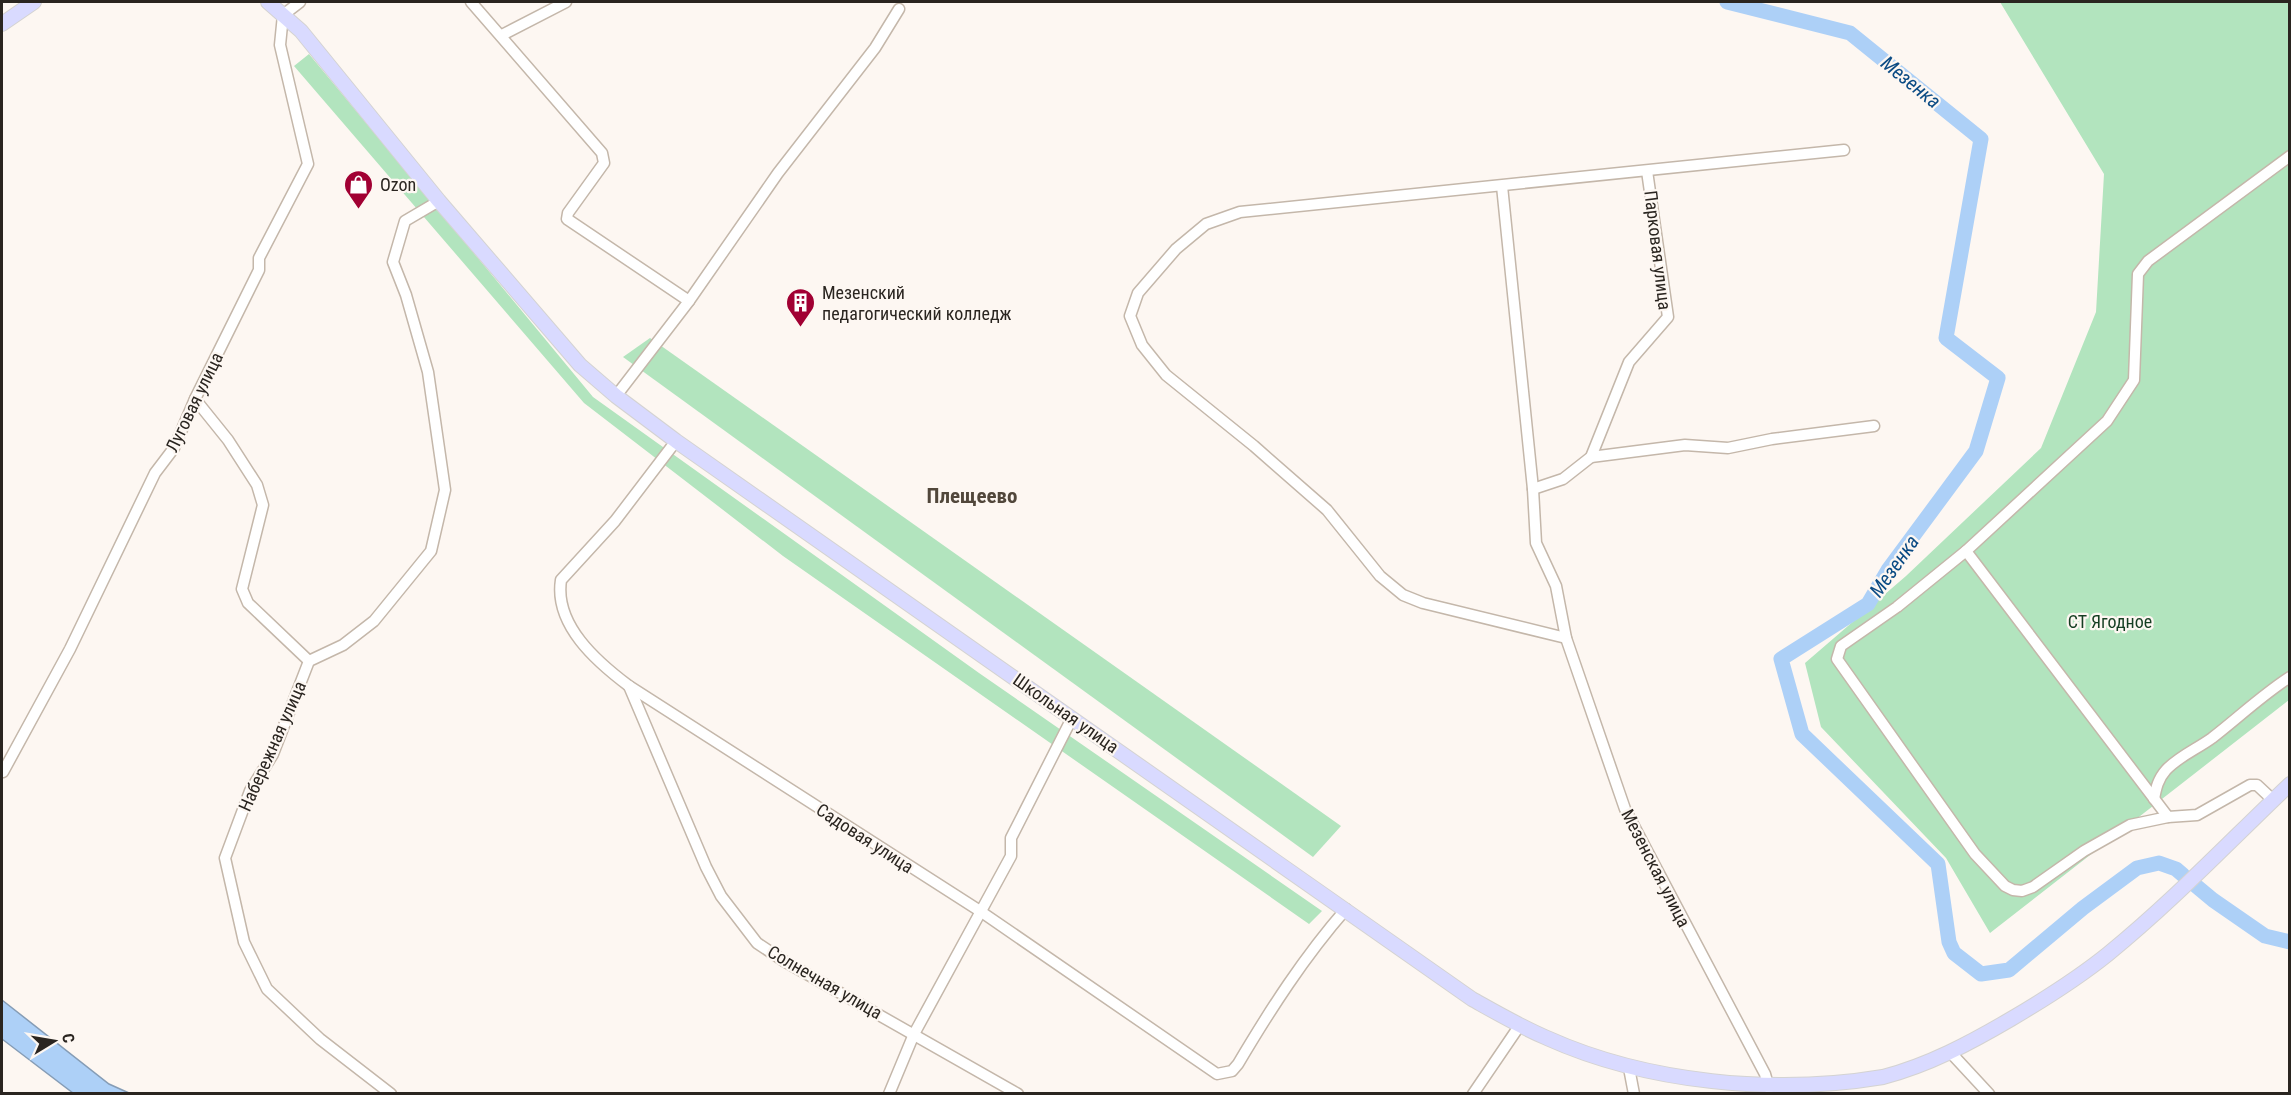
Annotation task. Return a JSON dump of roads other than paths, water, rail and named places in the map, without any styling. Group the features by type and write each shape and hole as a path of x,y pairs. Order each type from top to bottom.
{"main road":[{"path":"2,24 34,2"},
{"name":"Школьная улица","path":"268,2 300,31 439,201 580,365 616,396 675,441 1472,999 1549,1039 1629,1068 1714,1085 1802,1088 1854,1083 1884,1077 1951,1053 2058,991 2109,953 2155,913 2289,783"}],"street":[{"path":"283,15 300,2"},
{"path":"471,2 602,153 604,163 568,213 567,219 689,301"},
{"path":"502,35 566,2"},
{"path":"616,396 689,301 778,173 875,48 899,9"},
{"name":"Луговая улица","path":"3,772 70,649 155,473 174,448 195,399 259,270 259,258 308,164 280,45 283,15"},
{"path":"1566,638 1423,603 1403,595 1380,576 1327,510 1254,446 1166,375 1142,345 1130,316 1138,293 1176,249 1206,224 1240,212 1844,150"},
{"path":"2272,800 2257,785 2250,785 2197,815 2168,817 2130,825 2084,851 2033,887 2022,891 2013,890 2005,886 1975,854 1837,659 1841,646 1897,607 1966,551 2107,421 2134,381 2138,274 2148,261 2289,156"},
{"name":"Парковая улица","path":"1591,457 1629,362 1668,317 1647,171"},
{"name":"Мезенская улица","path":"1502,186 1533,489 1536,543 1556,586 1566,638 1625,809 1765,1074 1769,1088"},
{"name":"Набережная улица","path":"391,1094 320,1039 267,989 244,942 225,858 250,791 273,754 309,661 343,645 374,621 431,551 445,490 428,372 406,295 393,262 405,221 439,201"},
{"path":"195,399 234,448 257,485 263,505 242,589 248,603 309,661"},
{"path":"1533,489 1563,479 1591,457 1685,445 1728,448 1772,439 1874,426"},
{"name":"Садовая улица","path":"675,441 615,521 561,580 559,592 561,605 568,620 589,652 629,686 980,911 1217,1074 1232,1071 1238,1064 1281,993 1324,933 1346,909"},
{"path":"1966,551 2168,817"},
{"path":"2154,800 2158,780 2167,769 2209,740 2289,677"},
{"name":"Солнечная улица","path":"629,686 706,867 721,896 757,943 784,961 1018,1094"},
{"path":"889,1094 914,1034 1011,856 1011,838 1072,718"},
{"path":"1473,1094 1520,1025"},
{"path":"1951,1053 1989,1094"},
{"path":"1629,1068 1634,1094"}],"water":[{"path":"2,1000 109,1084 129,1093 73,1093 2,1039"}],"waterway":[{"name":"Мезенка","path":"1727,2 1850,33 1981,139 1946,338 1998,378 1976,451 1888,570 1868,604 1781,659 1802,734 1938,864 1949,942 1954,953 1981,974 2009,970 2083,908 2137,868 2159,863 2176,869 2183,875"},
{"name":"Мезенка","path":"2195,885 2265,936 2290,942"}],"place":[{"name":"Ozon","path":"359,210"},
{"name":"Мезенский педагогический колледж","path":"801,328"}],"district":[{"name":"Плещеево","path":"972,496"}],"park label":[{"name":"СТ Ягодное","path":"2110,621"}]}
